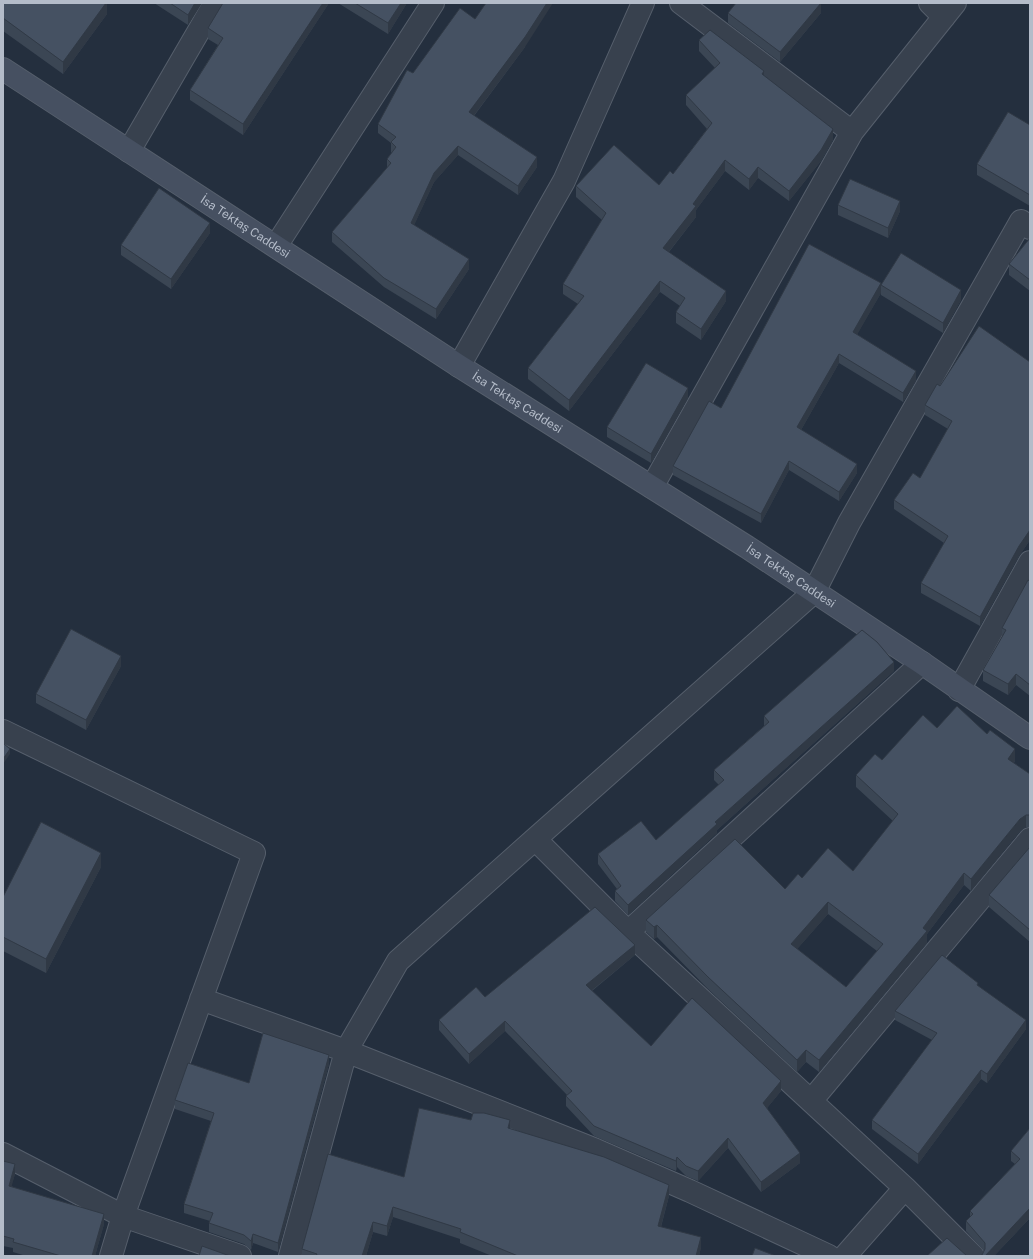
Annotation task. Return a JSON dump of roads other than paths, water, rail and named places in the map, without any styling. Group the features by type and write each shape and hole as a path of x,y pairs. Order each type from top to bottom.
{"street":[{"path":"129,151 215,3"},
{"path":"276,246 433,3"},
{"path":"459,366 564,181 643,3"},
{"path":"681,3 852,132"},
{"path":"652,487 852,132 943,8"},
{"name":"İsa Tektaş Caddesi","path":"3,69 459,366 652,487 814,592 922,663 1030,738"},
{"path":"290,1256 346,1051 398,961 814,592 849,523 1027,218"},
{"path":"959,690 1030,562"},
{"path":"628,932 922,663"},
{"path":"3,731 254,853 123,1216 111,1256"},
{"path":"535,839 628,932 905,1188 973,1256"},
{"path":"811,1101 1030,839"},
{"path":"201,999 346,1051 596,1150 690,1191 829,1256"},
{"path":"3,1154 123,1216 240,1256"},
{"path":"845,1256 905,1188"}]}
